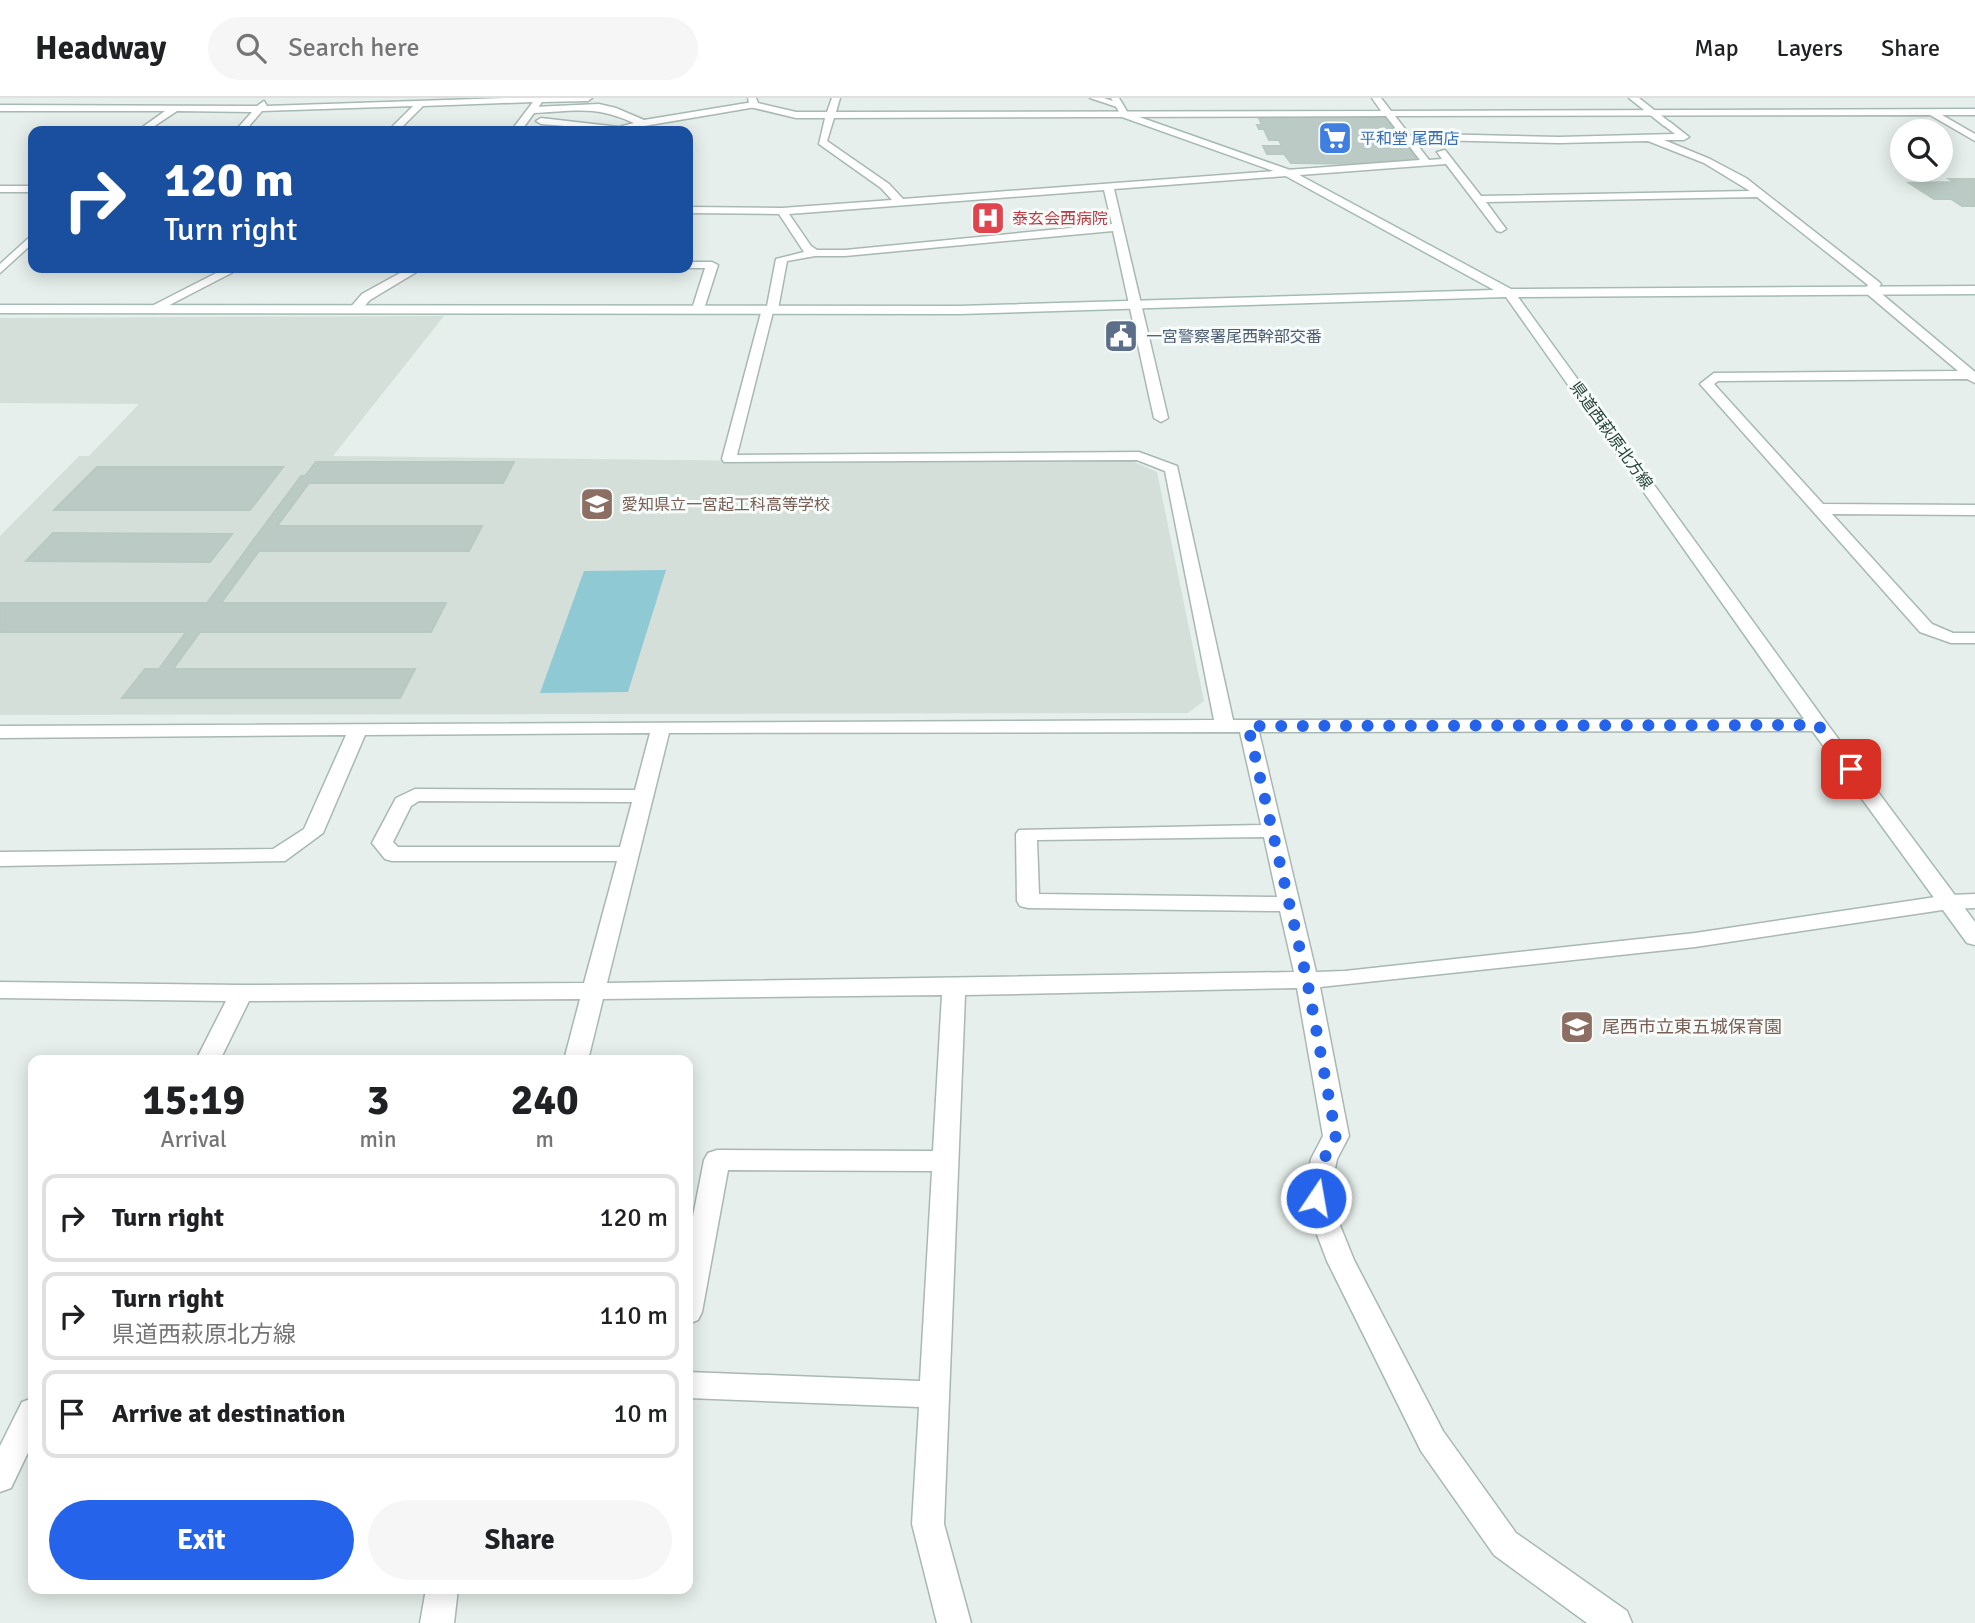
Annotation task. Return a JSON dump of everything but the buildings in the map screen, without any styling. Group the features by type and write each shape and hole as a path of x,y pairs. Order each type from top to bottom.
{"street":[{"path":"149,126 192,98"},
{"path":"244,126 271,98"},
{"path":"0,108 259,108 588,98"},
{"path":"836,98 822,142 885,186 900,202"},
{"path":"1094,98 1116,101 1125,115"},
{"path":"1377,98 1427,163"},
{"path":"1399,98 1501,229"},
{"path":"634,126 752,102 796,115 1390,114 1422,125 1559,140 1684,137 1633,98"},
{"path":"520,126 541,99"},
{"path":"398,126 422,102"},
{"path":"1915,103 1975,138"},
{"path":"533,110 604,118 622,115 643,123"},
{"path":"1422,125 1651,113 1975,112"},
{"name":"県道西萩原北方線","path":"1125,115 1290,174 1509,293 1818,725 1975,938"},
{"path":"525,120 576,126"},
{"path":"1650,138 1729,172 1875,284 1870,290"},
{"path":"693,210 782,211 1450,161"},
{"path":"1109,188 1161,418"},
{"path":"0,189 28,189"},
{"path":"1478,199 1759,194"},
{"path":"782,211 794,231 800,234 806,248 815,253"},
{"path":"1116,227 845,253 815,253 782,259 729,459 1139,456 1172,469 1236,726 1272,831 1307,980 1336,1136 1324,1159 1316,1198 1341,1261 1432,1441 1505,1544 1615,1623"},
{"path":"0,270 28,245"},
{"path":"693,265 712,265 698,309"},
{"path":"150,310 225,273"},
{"path":"355,309 366,297 408,273"},
{"path":"1870,290 1973,377"},
{"path":"0,309 959,310 1509,293 1975,290"},
{"path":"1973,377 1714,377 1707,384 1926,628 1951,638 1975,638"},
{"path":"1820,509 1975,510"},
{"path":"0,732 1818,725"},
{"path":"577,1055 661,728"},
{"path":"0,859 278,856 313,833 358,730"},
{"path":"629,854 392,854 382,844 403,802 415,795 644,796"},
{"path":"1272,831 1026,834 1028,901 1289,904"},
{"path":"0,990 241,993 595,991 1345,979 1695,940 1949,902 1975,901"},
{"path":"954,987 928,1524 954,1623"},
{"path":"210,1055 241,993"},
{"path":"693,1285 717,1160 946,1161"},
{"path":"693,1385 934,1395"},
{"path":"0,1478 28,1421"},
{"path":"437,1623 441,1594"}],"shaded area":[{"name":"愛知県立一宮起工科高等学校","path":"444,316 333,456 763,461 1132,461 1157,472 1204,701 1188,713 0,715 0,536 79,456 89,456 139,404 0,403 0,318"}],"water":[{"path":"666,570 628,692 540,693 584,571"}],"place":[{"name":"平和堂 尾西店","path":"1335,138"},
{"name":"泰玄会西病院","path":"988,218"},
{"name":"一宮警察署尾西幹部交番","path":"1121,336"},
{"name":"愛知県立一宮起工科高等学校","path":"597,504"},
{"name":"尾西市立東五城保育園","path":"1577,1027"}],"route":[{"path":"1316,1198 1324,1159 1336,1136 1307,980 1248,726 1818,725 1851,769"}]}
